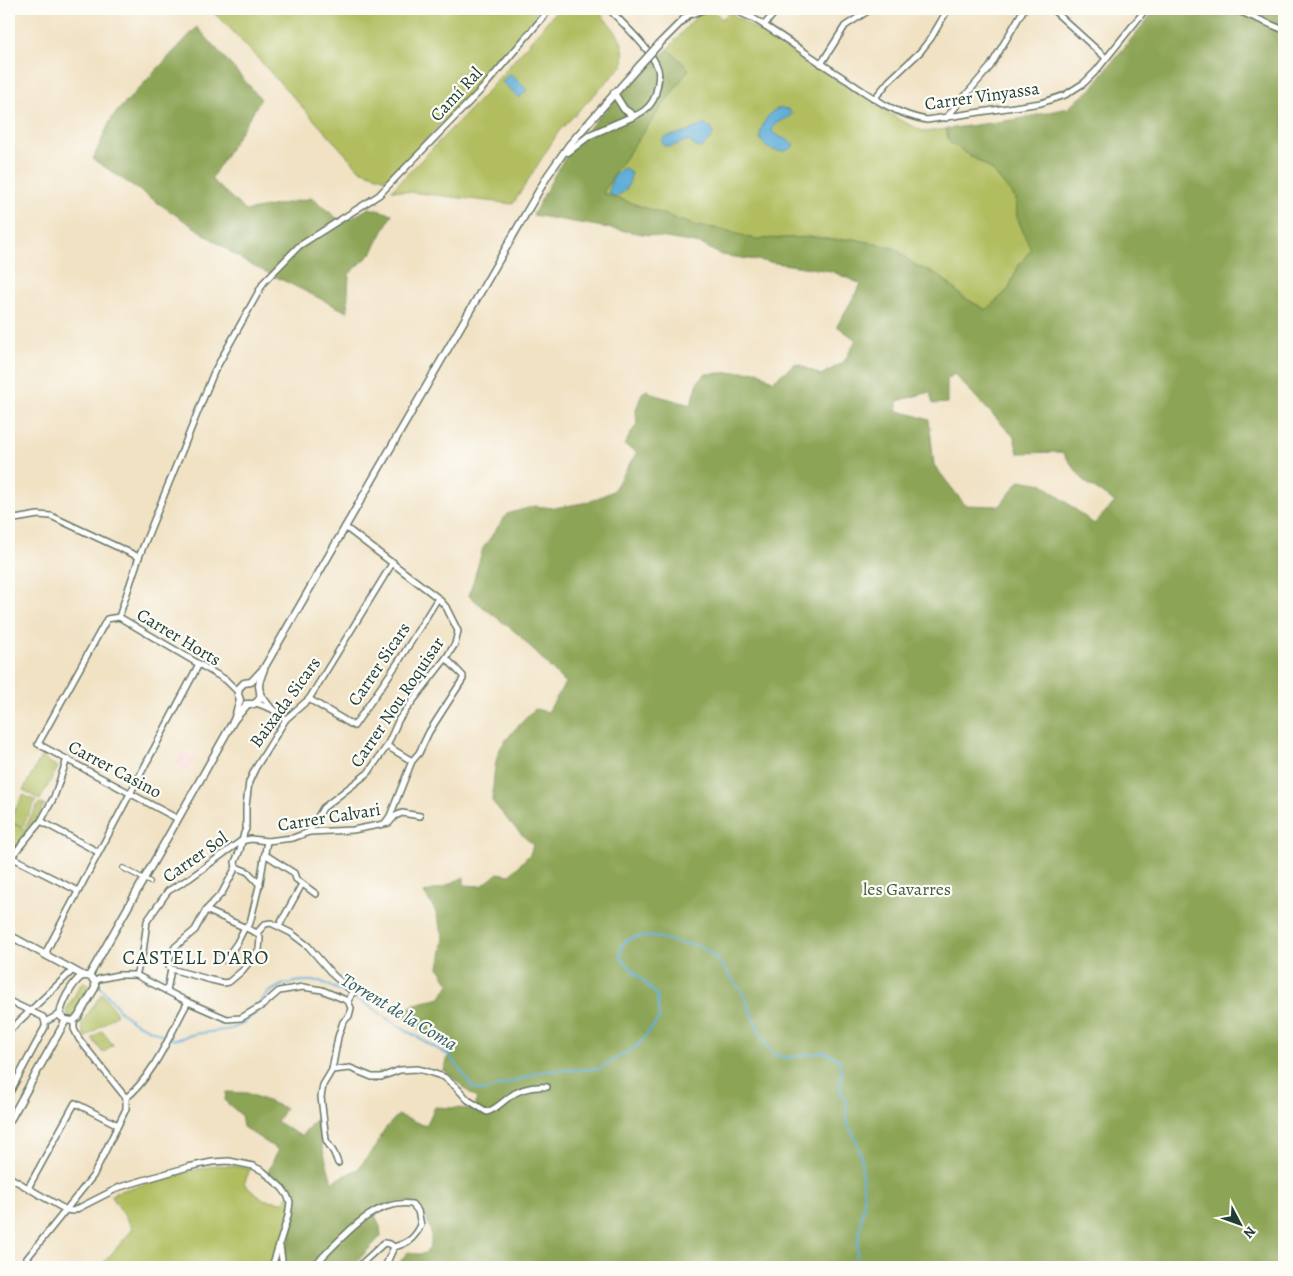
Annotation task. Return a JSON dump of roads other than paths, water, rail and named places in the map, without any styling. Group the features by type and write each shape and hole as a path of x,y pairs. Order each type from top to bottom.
{"street":[{"name":"Camí Ral","path":"119,617 139,557 214,372 264,282 299,246 379,195 482,88 550,9"},
{"path":"558,160 590,135 642,113 655,99 659,81 658,68 651,55 609,9"},
{"path":"234,720 240,700 238,692 242,685 251,682 264,668 528,208 558,160 614,93 694,9"},
{"path":"687,15 704,9"},
{"path":"734,9 751,17"},
{"path":"742,9 751,17"},
{"path":"764,25 778,9"},
{"path":"821,64 845,26 871,9"},
{"path":"874,99 889,80 920,52 948,9"},
{"path":"946,118 990,67 1024,9"},
{"path":"1052,9 1106,58"},
{"name":"Carrer Vinyassa","path":"751,17 874,99 912,118 927,120 1041,103 1057,98 1084,83 1146,9"},
{"path":"1234,9 1284,30"},
{"path":"614,93 624,109 634,116"},
{"path":"9,520 38,515 51,516 64,520 139,557"},
{"name":"Carrer Nou Roquisar","path":"309,832 323,808 363,779 388,746 399,719 446,658 455,644 458,631 446,607 438,598 345,527"},
{"name":"Baixada Sicars","path":"168,991 171,969 169,967 170,957 174,947 195,930 205,910 222,893 236,867 235,862 246,829 246,806 250,782 255,769 286,719 309,699 393,562"},
{"name":"Carrer Sicars","path":"309,699 354,726 399,661 438,598"},
{"name":"Carrer Horts","path":"119,617 226,680 242,685"},
{"name":"Carrer Casino","path":"119,617 107,619 38,744 178,818"},
{"path":"385,824 412,761 419,753 429,732 463,679 463,676 446,658"},
{"path":"47,956 47,950 98,852 199,664"},
{"path":"264,668 259,687 261,696 272,709 286,719"},
{"name":"Carrer Horts","path":"226,680 238,692"},
{"path":"251,682 259,687"},
{"path":"256,703 261,696"},
{"path":"240,700 247,705"},
{"path":"94,982 94,990 78,1018 66,1020 60,1014 60,1009 75,983 80,977 86,976 147,880 178,818 234,720 247,705 256,703 272,709"},
{"path":"388,746 412,761"},
{"path":"67,759 54,797 41,821 10,858 78,891"},
{"name":"Carrer Calvari","path":"251,839 268,841 293,838 309,832 353,830 385,824 402,813 420,816"},
{"path":"41,821 98,852"},
{"path":"246,829 251,839"},
{"name":"Carrer Sol","path":"136,975 143,952 147,921 170,892 241,841 251,839"},
{"path":"218,958 225,960 237,944 245,927 250,924 260,885 268,841"},
{"path":"266,855 294,873 296,879 316,894"},
{"path":"236,867 248,872 260,885"},
{"path":"123,868 147,880"},
{"path":"279,926 302,884"},
{"path":"171,969 224,983 229,982 242,971 259,950 260,938 257,933 205,910"},
{"path":"257,933 265,924 271,923 291,933 308,946 334,976 353,992 348,1000"},
{"path":"9,935 94,982"},
{"path":"70,970 75,983"},
{"path":"9,1031 70,970"},
{"path":"94,982 98,979 118,975 136,975 188,1002 227,1019 241,1018 263,1005 279,991 303,987 322,990 348,1000 352,1008 349,1016 343,1022 338,1036 332,1070 323,1085 321,1107 326,1140 338,1163"},
{"path":"9,1001 42,1017 46,1022"},
{"path":"126,1098 143,1080 188,1002"},
{"path":"9,1094 46,1022 60,1014"},
{"path":"9,1122 66,1020"},
{"path":"20,1267 93,1176 126,1109 126,1098 79,1039 74,1029 74,1020"},
{"path":"332,1070 350,1068 372,1077 381,1077 400,1070 417,1069 426,1071 444,1077 468,1100 487,1112 520,1090 535,1086 547,1087"},
{"path":"28,1188 75,1103 118,1125"},
{"path":"9,1177 66,1210 73,1211 120,1187 188,1167 212,1162 240,1163 253,1166 263,1172 287,1195 290,1202 288,1216 272,1267"},
{"path":"312,1267 359,1222 373,1212 386,1206 400,1203 412,1204 418,1211 421,1225 416,1236 408,1243 394,1247 384,1243 358,1267"},
{"path":"280,1244 284,1267"},
{"path":"386,1267 394,1247"}],"water":[{"path":"510,73 527,90 519,98 502,82"},
{"path":"780,108 788,109 792,114 790,117 775,124 772,131 777,136 794,145 784,151 777,151 766,147 760,138 762,128 768,116"},
{"path":"703,125 711,127 713,133 711,139 701,148 696,147 689,141 673,146 663,145 662,140 666,137"},
{"path":"624,168 631,173 630,181 623,192 612,196 609,193 609,189 612,181 618,172"}],"waterway":[{"name":"Torrent de la Coma","path":"260,1003 269,992 284,984 320,981 363,1002 451,1057 473,1088 484,1091 544,1071 599,1069 637,1046 659,1019 657,995 620,957 622,945 627,940 636,937 653,936 683,944 696,945 708,951 722,965 744,995 763,1041 773,1054 786,1058 825,1052 839,1059 842,1073 840,1088 846,1102 848,1125 857,1142 861,1157 864,1200 856,1260 862,1267"},
{"name":"Torrent de la Coma","path":"99,985 122,1013 135,1023 174,1040 195,1034 231,1029 242,1024 257,1012"}],"district":[{"name":"CASTELL D'ARO","path":"196,957"}],"park label":[{"name":"les Gavarres","path":"907,889"}]}
